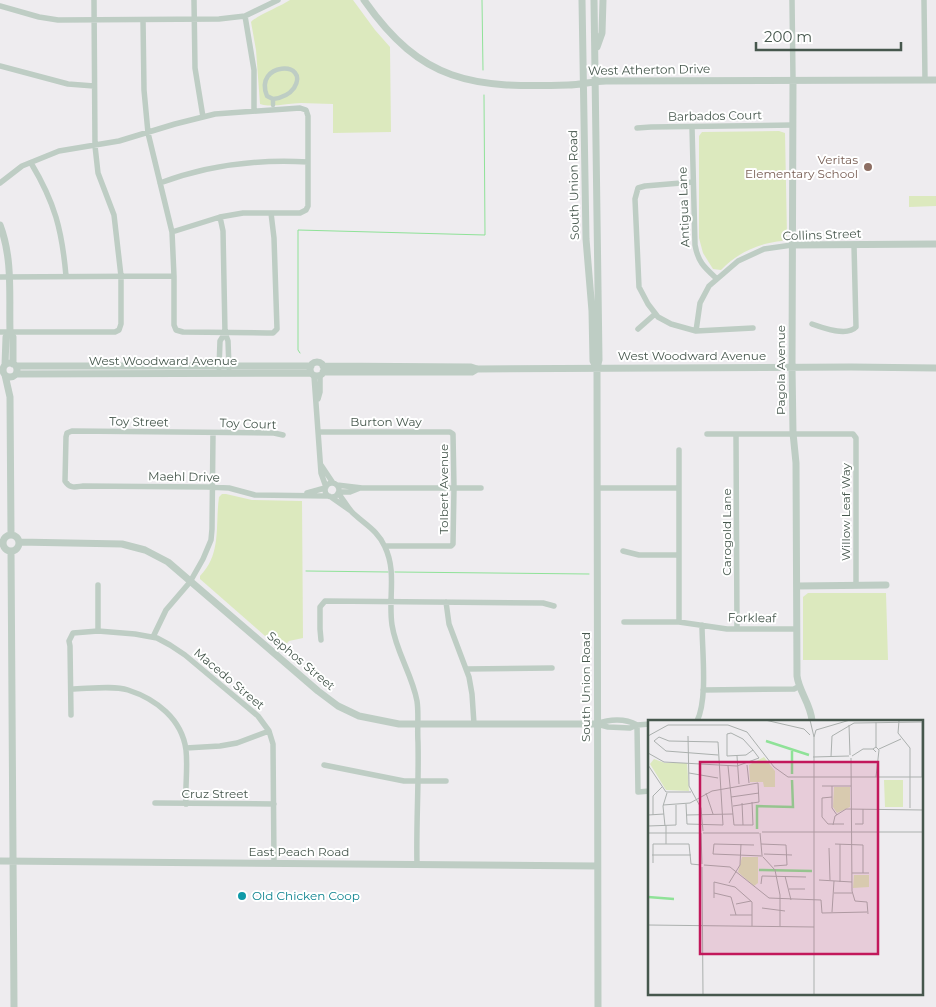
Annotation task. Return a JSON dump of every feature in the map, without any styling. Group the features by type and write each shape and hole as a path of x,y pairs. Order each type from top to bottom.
{"street":[{"path":"0,332 115,332 119,330 121,324 121,276 114,215 98,173 95,146 94,0"},
{"path":"194,0 195,68 203,117"},
{"path":"0,6 39,17 58,20 194,20 245,16 278,0"},
{"name":"West Atherton Drive","path":"364,0 377,19 396,40 420,59 447,74 477,83 570,85 595,81 936,80"},
{"name":"South Union Road","path":"582,0 586,247 592,311 593,361 597,368"},
{"name":"South Union Road","path":"594,0 595,205 598,321 596,582 598,1007"},
{"path":"595,54 602,33 603,0"},
{"path":"792,0 793,80"},
{"path":"924,0 925,80"},
{"path":"245,16 254,70 254,110"},
{"path":"143,20 144,98 148,133 172,232 174,325 176,330 183,332 273,333 277,329 274,238 271,213"},
{"path":"0,66 68,84 94,86"},
{"path":"281,68 288,68 295,72 297,79 289,94 273,102 262,91 266,80 272,72 281,68"},
{"name":"Pagola Avenue","path":"793,80 792,367 793,434 796,463 798,687"},
{"path":"0,182 22,166 59,151 95,146 203,117 254,110 300,108 306,110 308,116 308,206 306,210 300,213 243,213 220,217 172,232"},
{"name":"Barbados Court","path":"637,128 792,125"},
{"name":"Antigua Lane","path":"692,127 694,238 697,257 703,267 716,279"},
{"path":"160,183 215,167 243,163 308,162"},
{"path":"31,163 52,204 61,232 66,276"},
{"path":"693,182 638,188 635,199 639,287 658,317 671,324 696,331 753,328"},
{"path":"220,217 223,230 225,332 228,341 228,370"},
{"path":"0,225 6,242 10,276 10,332 6,337 10,397 11,534"},
{"name":"Collins Street","path":"696,331 700,303 709,286 738,261 764,249 792,245 936,244"},
{"path":"812,324 847,332 856,327 854,245"},
{"path":"0,276 174,276"},
{"path":"638,329 656,314"},
{"path":"219,370 220,341 225,332"},
{"name":"West Woodward Avenue","path":"8,370 317,371 471,367 478,369 936,368"},
{"path":"317,371 319,449 321,473 326,493 375,531 390,558 392,574 390,601 395,643 415,694 418,782 417,864"},
{"name":"Toy Street","path":"68,486 65,479 66,434 72,431 213,433"},
{"name":"Burton Way","path":"319,432 450,432 452,434"},
{"path":"152,637 166,610 190,582 211,540 213,433"},
{"name":"Toy Court","path":"213,433 274,433 283,435"},
{"name":"Tolbert Avenue","path":"385,546 451,546 453,544 454,488 452,434"},
{"path":"707,434 793,434"},
{"name":"Carogold Lane","path":"736,434 737,629"},
{"name":"Willow Leaf Way","path":"793,434 853,434 856,438 856,585"},
{"path":"678,450 680,622"},
{"path":"321,465 351,511"},
{"path":"326,488 328,484 362,488 481,488"},
{"name":"Maehl Drive","path":"68,486 74,488 83,486 212,487 229,488 255,495 330,497"},
{"name":"Maehl Drive","path":"300,495 326,488"},
{"path":"330,497 362,488"},
{"path":"598,488 679,488"},
{"path":"344,500 350,492"},
{"path":"11,534 1,542 4,547 11,551"},
{"path":"11,534 16,536 19,542 16,548 11,551"},
{"name":"Sephos Street","path":"19,542 111,543 134,546 156,554 168,562 338,706 359,716 398,724 597,724"},
{"path":"11,551 14,1007"},
{"path":"622,551 639,555 679,555"},
{"path":"98,585 98,631"},
{"path":"797,586 886,585"},
{"path":"321,640 320,607 326,601 543,603 554,606"},
{"path":"446,602 449,624 466,668 472,694 474,724"},
{"name":"Forkleaf","path":"624,622 680,622 737,629 796,629"},
{"path":"697,720 702,704 705,625"},
{"name":"Macedo Street","path":"71,689 69,641 73,633 98,631 152,637 185,655 258,716 269,731"},
{"path":"466,668 552,668"},
{"path":"703,690 794,689 798,687 809,707 812,720"},
{"path":"71,715 71,689 127,690 150,699 163,708 178,725 186,748 186,804"},
{"path":"597,724 608,727 630,728 648,724"},
{"path":"637,725 638,792 648,791"},
{"path":"186,748 237,743 269,731 273,744 274,863"},
{"path":"324,765 418,782 446,781"},
{"name":"Cruz Street","path":"155,804 274,804"},
{"name":"East Peach Road","path":"0,861 597,866"}],"green space":[{"path":"290,0 353,0 390,47 391,132 333,133 333,104 301,103 270,106 260,104 256,50 251,22"},
{"path":"779,131 785,133 787,236 782,241 765,244 741,254 721,270 713,269 703,253 699,238 699,136 702,132"},
{"path":"909,196 936,196 936,206 909,207"},
{"path":"222,494 252,500 302,501 303,638 289,641 281,650 200,579 215,549 219,497"},
{"path":"808,593 886,593 888,660 803,660 803,597"}],"waterway":[{"path":"482,0 483,70"},
{"path":"300,353 298,350 298,230 485,235 484,95"},
{"path":"306,571 388,572"},
{"path":"395,572 589,574"}],"place":[{"name":"Veritas Elementary School","path":"868,167"},
{"name":"Old Chicken Coop","path":"242,896"}]}
